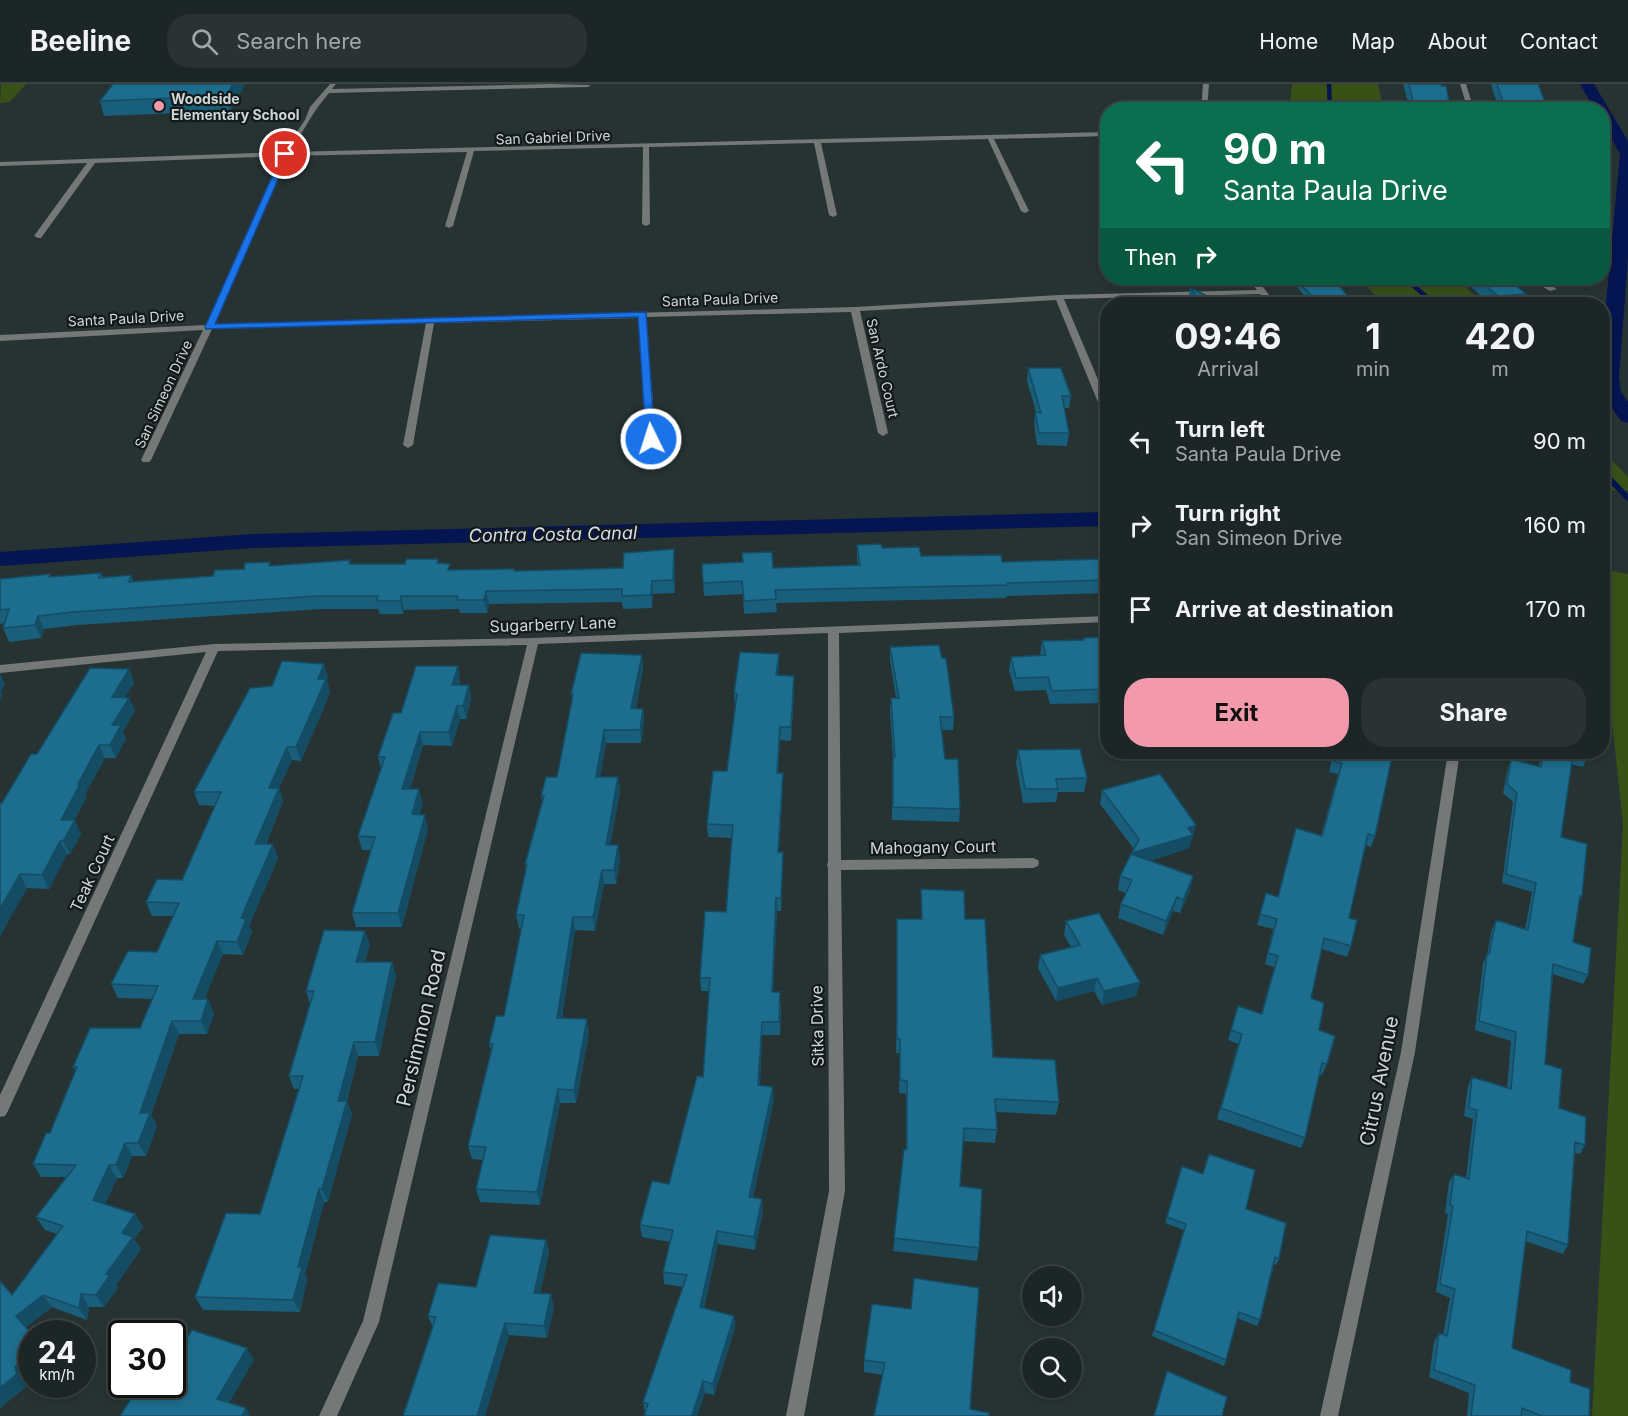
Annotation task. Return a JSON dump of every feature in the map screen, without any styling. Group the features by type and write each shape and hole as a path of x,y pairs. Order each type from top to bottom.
{"street":[{"name":"San Simeon Drive","path":"146,460 209,327 285,154 308,120 312,107 333,84"},
{"path":"1205,102 1206,84"},
{"path":"1463,84 1469,102"},
{"path":"327,91 588,85"},
{"name":"San Gabriel Drive","path":"0,164 285,154 1100,134"},
{"path":"990,137 1025,211"},
{"path":"817,141 833,215"},
{"path":"646,146 646,224"},
{"path":"449,226 471,151"},
{"path":"38,236 93,160"},
{"path":"1256,285 1265,297"},
{"path":"1545,285 1553,289"},
{"name":"Santa Paula Drive","path":"0,338 209,327 855,309 1059,297 1260,292"},
{"path":"1059,297 1100,395"},
{"name":"San Ardo Court","path":"855,309 883,433"},
{"path":"642,314 651,439"},
{"path":"408,445 430,322"},
{"name":"Sugarberry Lane","path":"0,669 214,648 533,641 1100,619"},
{"name":"Sitka Drive","path":"795,1416 837,1191 833,631"},
{"name":"Persimmon Road","path":"328,1416 371,1322 533,641"},
{"name":"Teak Court","path":"0,1111 214,648"},
{"name":"Citrus Avenue","path":"1329,1416 1408,1052 1453,759"},
{"name":"Mahogany Court","path":"833,865 1033,863"}],"green space":[{"path":"1,84 26,84 10,102 0,103"},
{"path":"1292,84 1378,84 1382,102 1290,102"},
{"path":"1365,285 1464,285 1476,297 1377,297"},
{"path":"1610,458 1628,477 1628,491 1610,490"},
{"path":"1610,571 1628,574 1628,1416 1592,1416 1623,824 1610,703"}],"building":[{"path":"113,84 233,84 226,96 100,101"},
{"path":"1409,84 1446,86 1449,102 1413,102"},
{"path":"1497,84 1538,84 1545,102 1503,102"},
{"path":"1339,285 1348,297 1313,297 1302,286"},
{"path":"1485,285 1515,285 1526,294 1498,296"},
{"path":"1190,288 1209,297 1197,297"},
{"path":"1028,368 1061,368 1071,396 1062,396 1069,433 1039,433 1035,412 1041,413"},
{"path":"881,544 882,548 919,547 921,556 1001,555 1002,562 1100,559 1100,580 1007,583 1007,585 775,590 776,599 744,601 742,581 703,583 702,564 743,562 742,553 772,552 773,568 860,565 857,545"},
{"path":"674,549 673,580 652,581 651,595 622,596 622,589 486,591 484,600 457,600 458,596 401,596 400,601 376,601 378,596 317,596 73,612 38,616 35,625 3,628 9,609 0,610 0,579 50,574 49,577 101,573 99,578 131,575 129,582 213,576 215,570 244,569 245,563 270,562 269,566 350,560 349,564 405,564 406,559 438,559 437,563 450,564 448,570 623,568 624,553"},
{"path":"1100,637 1100,689 1052,691 1048,677 1016,678 1011,657 1046,655 1042,641 1084,640 1084,638"},
{"path":"939,645 942,658 946,658 954,717 940,717 945,759 958,759 960,809 893,807 893,757 895,757 891,698 899,698 890,647"},
{"path":"740,652 779,654 776,675 794,676 791,727 780,727 777,773 783,773 778,852 783,852 781,898 776,898 772,992 780,992 779,1022 762,1022 758,1085 773,1087 749,1197 762,1199 754,1237 717,1231 700,1307 734,1316 713,1384 703,1381 692,1416 644,1416 648,1404 643,1402 687,1275 663,1272 673,1230 640,1225 652,1181 669,1184 697,1076 703,1077 710,978 700,978 705,911 726,912 733,825 707,824 713,771 727,771"},
{"path":"581,653 642,655 631,708 643,709 640,730 604,730 596,777 618,777 606,845 618,845 614,870 602,870 593,917 573,917 557,1018 587,1019 574,1090 558,1089 537,1192 476,1189 486,1147 468,1146 493,1044 489,1044 496,1016 504,1016 524,915 516,915 527,864 525,864 544,796 541,796 546,777 557,777 573,695 571,694"},
{"path":"282,661 324,664 318,679 326,679 296,747 287,747 269,788 279,788 255,844 273,844 241,918 246,919 237,942 217,941 193,999 208,999 201,1021 172,1021 140,1113 150,1113 138,1143 125,1143 116,1165 109,1165 93,1200 135,1214 122,1233 133,1237 106,1274 110,1275 96,1295 81,1294 79,1308 43,1295 16,1316 20,1320 18,1365 15,1367 17,1374 0,1388 0,1281 12,1295 63,1226 36,1217 76,1165 33,1164 46,1133 50,1133 77,1067 73,1067 90,1028 140,1028 158,986 111,984 128,951 157,952 179,903 146,902 157,879 182,880 221,792 194,792 250,688 272,686"},
{"path":"416,666 458,666 452,685 469,685 463,706 457,706 449,732 420,732 402,789 419,789 412,814 425,815 398,913 352,913 375,837 358,836 385,757 378,757 393,713 401,713"},
{"path":"90,668 129,669 112,697 129,698 112,725 121,725 110,745 99,745 78,784 80,784 61,820 75,820 63,841 60,841 42,875 20,874 0,909 0,803 31,754 37,754"},
{"path":"1080,749 1087,778 1056,779 1058,789 1025,789 1018,750"},
{"path":"1333,759 1392,759 1375,836 1368,834 1349,918 1357,920 1351,946 1324,938 1311,998 1324,1003 1319,1030 1335,1036 1327,1064 1322,1063 1305,1138 1221,1108 1242,1034 1231,1030 1238,1006 1262,1014 1278,956 1268,953 1277,919 1260,914 1266,893 1278,897 1296,828 1322,836 1342,763 1333,761"},
{"path":"1511,759 1541,767 1543,759 1572,759 1561,837 1587,844 1582,896 1580,896 1573,942 1591,948 1588,975 1553,964 1545,1064 1562,1069 1559,1108 1586,1117 1585,1145 1575,1142 1568,1245 1527,1231 1512,1348 1571,1370 1570,1382 1590,1389 1589,1416 1542,1416 1522,1408 1521,1416 1471,1416 1475,1385 1434,1370 1439,1333 1447,1336 1455,1289 1440,1284 1453,1206 1450,1205 1454,1174 1469,1179 1477,1110 1469,1108 1472,1077 1511,1089 1516,1032 1479,1021 1487,954 1489,954 1496,920 1528,930 1536,883 1506,874 1517,793 1507,784"},
{"path":"1160,774 1196,825 1188,828 1193,835 1132,853 1139,839 1102,790"},
{"path":"1131,854 1193,876 1183,900 1177,897 1166,921 1121,904 1132,880 1120,876"},
{"path":"921,889 964,891 965,919 985,919 993,1057 1055,1060 1059,1102 995,1099 997,1130 964,1128 960,1186 982,1189 979,1248 894,1238 904,1149 907,1149 907,1081 900,1080 900,1039 897,1039 897,919 922,919"},
{"path":"1099,913 1140,982 1104,991 1097,978 1058,988 1040,955 1080,945 1066,921"},
{"path":"324,930 365,931 356,962 392,962 375,1042 354,1042 338,1101 347,1101 322,1189 319,1189 298,1267 302,1267 293,1300 195,1297 226,1213 260,1214 303,1076 289,1076 314,991 306,991"},
{"path":"1209,1154 1255,1170 1246,1209 1286,1223 1279,1259 1275,1257 1260,1320 1239,1312 1226,1360 1154,1330 1186,1224 1167,1217 1182,1166 1203,1174"},
{"path":"490,1235 546,1240 534,1293 551,1294 544,1326 505,1323 477,1416 403,1416 436,1317 428,1316 438,1283 476,1287"},
{"path":"914,1278 979,1288 970,1409 989,1413 989,1416 874,1416 885,1363 864,1360 872,1304 911,1309"},
{"path":"192,1330 247,1348 217,1399 246,1408 242,1416 120,1416 131,1398 186,1398 186,1339"},
{"path":"1167,1371 1227,1397 1222,1416 1154,1416"}],"waterway":[{"path":"1329,84 1330,102"},
{"name":"Contra Costa Canal","path":"1587,84 1598,102"},
{"name":"Contra Costa Canal","path":"1610,123 1628,154 1610,366"},
{"path":"1413,285 1426,297"},
{"name":"Contra Costa Canal","path":"1610,385 1611,392 1628,417"},
{"path":"1610,479 1628,498"},
{"name":"Contra Costa Canal","path":"0,559 253,541 1100,519"}],"place":[{"name":"Woodside Elementary School","path":"159,106"}],"route":[{"path":"285,154 209,327 642,314 651,439"}]}
